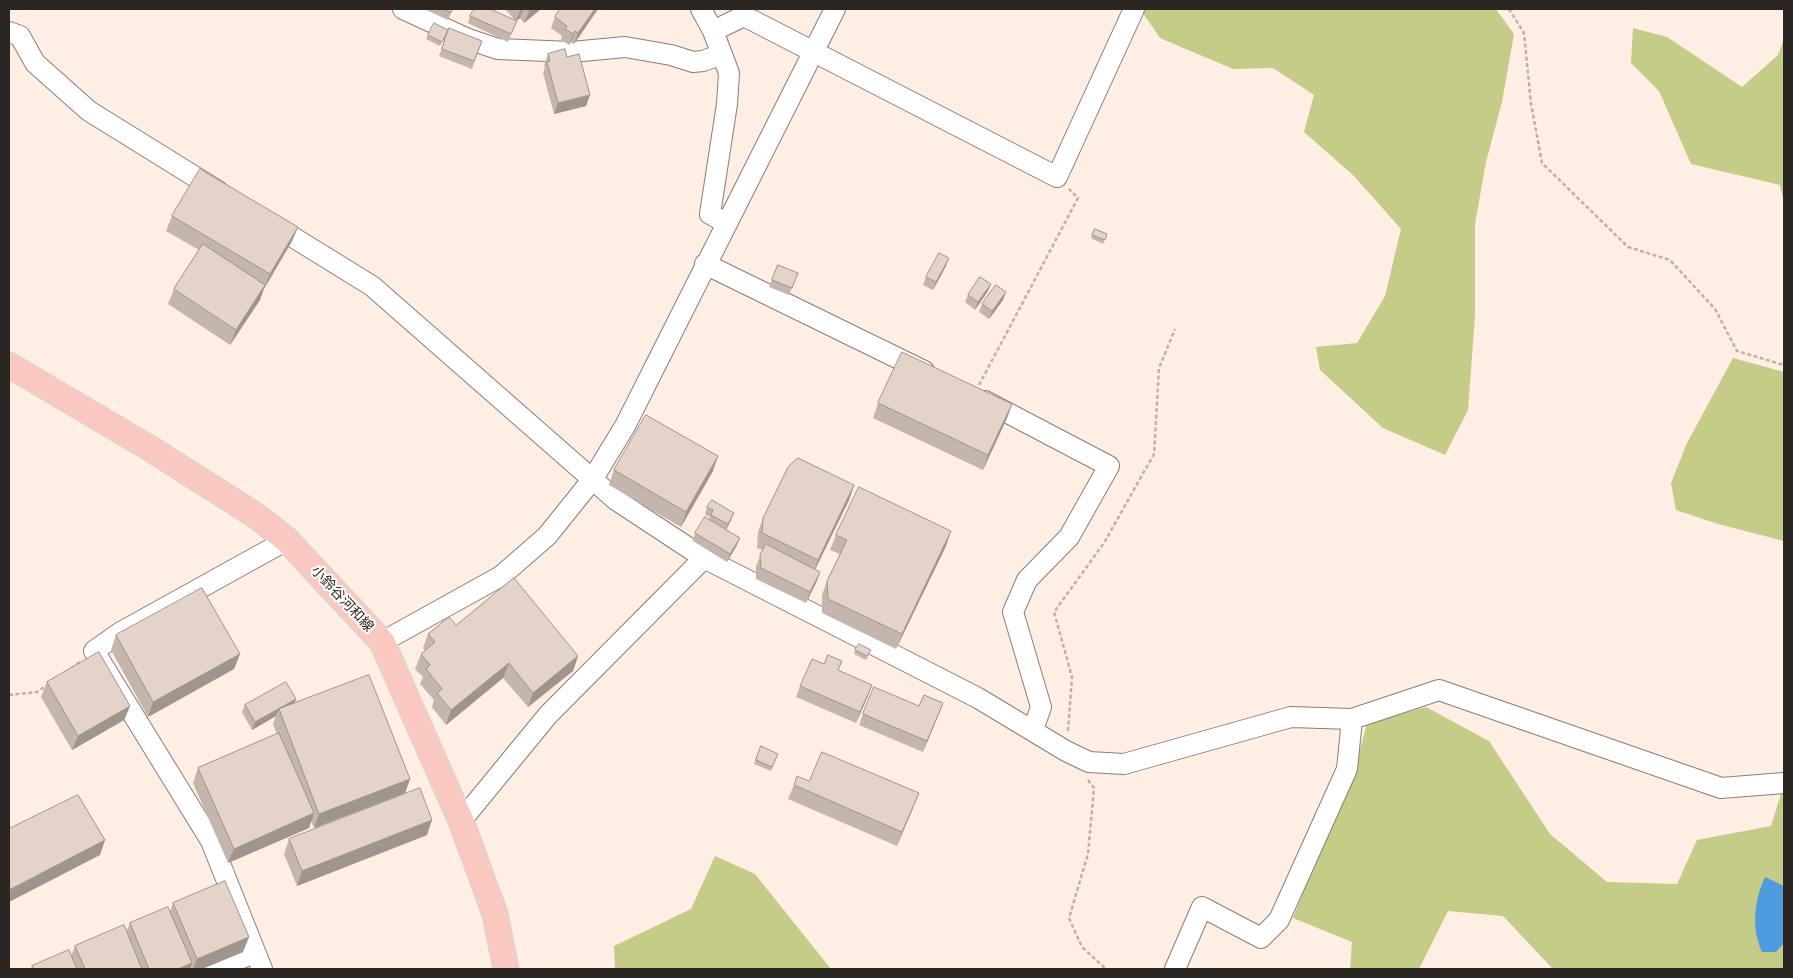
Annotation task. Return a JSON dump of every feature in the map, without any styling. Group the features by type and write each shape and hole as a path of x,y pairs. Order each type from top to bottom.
{"main road":[{"name":"小鈴谷河和線","path":"9,365 159,454 255,515 287,540 382,642 461,821 495,914 506,969"}],"street":[{"path":"403,9 468,39 498,49 572,52 624,47 671,55 693,62 703,61 722,54"},
{"path":"701,9 713,31 729,73 727,104 710,214 726,222"},
{"path":"382,642 501,576 547,536 592,480 625,426 726,222 835,9"},
{"path":"713,31 744,16 1057,177 1134,9"},
{"path":"9,32 20,36 35,63 89,111 231,198"},
{"path":"256,214 372,286 616,500 704,558 978,698 1066,751 1089,762 1124,764 1291,717 1352,719 1439,690 1721,788 1784,783"},
{"path":"705,264 938,378"},
{"path":"969,393 1109,466 1069,537 1027,580 1014,612 1041,706 1033,730"},
{"path":"215,969 258,961 211,841 94,651 121,632 287,540"},
{"path":"461,821 548,715 704,558"},
{"path":"1175,969 1202,907 1261,938 1279,920 1347,769 1352,719"}],"path":[{"path":"1509,9 1524,33 1530,104 1542,163 1628,247 1670,260 1715,309 1736,351 1784,365"},
{"path":"969,393 1078,198 1057,177"},
{"path":"1106,969 1082,947 1069,918 1088,854 1094,788 1066,751 1072,677 1054,612 1104,543 1154,454 1159,368 1175,330"},
{"path":"62,675 94,651"},
{"path":"9,695 37,692 53,681"}],"green space":[{"path":"1140,9 1496,9 1514,34 1502,102 1486,162 1475,224 1475,316 1468,410 1445,455 1383,428 1320,370 1316,347 1357,343 1385,296 1401,229 1354,176 1304,132 1314,95 1273,68 1233,69 1160,38"},
{"path":"1633,28 1667,37 1742,87 1778,55 1784,38 1784,203 1780,185 1691,164 1659,91 1631,63"},
{"path":"1733,358 1784,372 1784,541 1718,524 1676,510 1671,483 1687,443"},
{"path":"1426,707 1489,741 1550,834 1607,882 1677,884 1697,840 1771,826 1784,784 1784,969 1553,969 1503,916 1448,911 1419,969 1350,969 1352,942 1293,918 1354,773 1367,723"},
{"path":"715,856 755,874 831,969 615,969 614,946 691,909"}],"water":[{"path":"1765,877 1782,885 1784,888 1784,943 1776,952 1762,952 1756,934 1756,905"}],"building":[{"path":"474,9 490,9 517,21 511,34 470,16"},
{"path":"560,9 595,9 578,33 575,31 573,34 565,29 567,26 555,17"},
{"path":"434,23 448,30 442,42 428,35"},
{"path":"449,28 482,41 474,61 442,49"},
{"path":"565,49 567,57 579,54 590,95 558,103 547,62 550,61 548,54"},
{"path":"200,169 298,227 270,274 172,216"},
{"path":"1095,229 1107,234 1105,240 1092,235"},
{"path":"203,244 265,285 236,330 174,289"},
{"path":"939,253 949,258 936,282 926,277"},
{"path":"778,265 798,273 792,288 772,280"},
{"path":"980,277 991,284 978,302 968,295"},
{"path":"996,285 1006,292 992,311 982,304"},
{"path":"902,352 1012,404 988,455 878,403"},
{"path":"646,415 718,456 686,512 614,470"},
{"path":"798,458 854,485 818,560 762,533 763,518 788,467"},
{"path":"859,487 951,531 902,634 828,599 827,581 847,540 836,535"},
{"path":"712,500 734,513 728,524 711,515 713,510 707,507"},
{"path":"705,517 740,538 730,554 695,533"},
{"path":"766,544 820,572 810,592 761,568 760,555"},
{"path":"514,578 578,656 533,693 509,663 451,710 437,693 442,689 426,669 430,665 421,654 435,642 428,634 449,617 456,625"},
{"path":"202,588 240,654 153,702 116,635"},
{"path":"859,644 871,650 867,656 855,650"},
{"path":"99,652 130,706 78,736 47,682"},
{"path":"828,655 842,661 838,670 872,685 860,712 800,686 812,659 824,664"},
{"path":"369,675 410,779 319,814 279,709"},
{"path":"286,682 296,699 255,722 245,705"},
{"path":"874,687 919,706 924,695 943,703 927,741 863,714"},
{"path":"279,733 314,813 234,849 198,768"},
{"path":"761,746 778,754 772,767 756,760"},
{"path":"822,752 919,793 902,832 794,785 797,776 809,781"},
{"path":"420,788 432,820 302,871 289,839"},
{"path":"78,795 105,840 9,890 9,829"},
{"path":"225,881 249,937 197,959 173,903"},
{"path":"168,907 192,963 178,969 149,969 130,923"},
{"path":"124,925 142,969 85,969 75,946"},
{"path":"69,950 77,969 33,969 32,966"}]}
